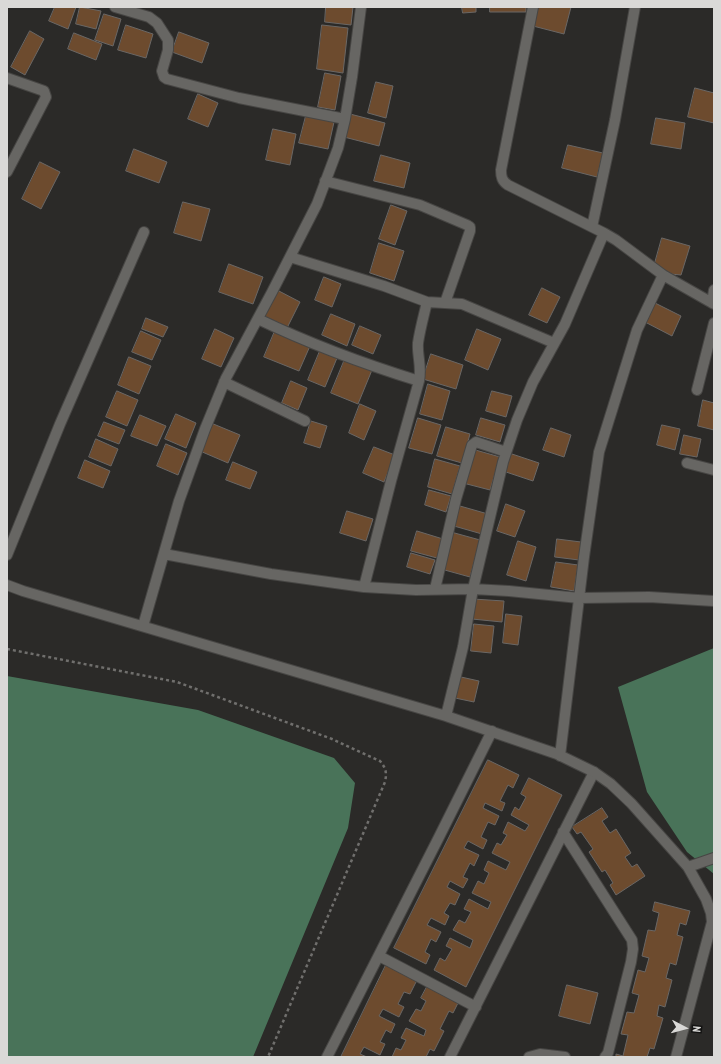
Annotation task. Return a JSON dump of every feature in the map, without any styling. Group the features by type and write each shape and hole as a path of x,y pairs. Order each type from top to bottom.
{"street":[{"path":"115,7 149,18 157,24 168,40 168,50 162,71 164,77 167,79 239,98 345,119"},
{"path":"143,626 179,501 205,428 224,382 317,204 338,148 345,119 352,77 361,7"},
{"path":"533,7 501,170 503,182 604,233 663,274 713,303 714,290"},
{"path":"592,227 615,120 635,7"},
{"path":"7,78 44,91 46,96 7,172"},
{"path":"325,181 420,205 470,227 470,231 445,303"},
{"path":"7,555 60,424 144,232"},
{"path":"446,716 463,647 473,589 499,475 506,452 517,420 533,382 565,324 604,233"},
{"path":"290,257 384,286 427,302 462,304 554,343"},
{"path":"560,756 579,598 599,452 637,330 663,274"},
{"path":"364,587 391,481 419,381 421,367 418,342 427,302"},
{"path":"258,319 311,343 377,368 419,381"},
{"path":"697,390 714,323"},
{"path":"224,382 305,421"},
{"path":"435,589 456,499 472,445 476,442 506,452"},
{"path":"687,463 714,470"},
{"path":"164,554 271,574 364,587 473,589 579,598 649,597 714,601"},
{"path":"7,585 446,716 560,756 594,772 611,784 631,803 688,867 706,899 711,913 712,922 676,1057"},
{"path":"327,1057 492,731"},
{"path":"450,1057 594,772"},
{"path":"563,832 632,940 633,949 631,962 608,1053 605,1057"},
{"path":"688,867 714,858"},
{"path":"379,956 476,1007"},
{"path":"529,1057 540,1054 565,1057"}],"path":[{"path":"7,649 177,682 332,739 380,761 384,766 387,774 385,782 268,1057"}],"shaded area":[{"path":"714,648 714,874 687,852 647,792 618,687"},
{"path":"7,676 198,710 334,758 355,783 348,828 253,1057 7,1057"}],"building":[{"path":"55,7 76,7 68,29 49,21"},
{"path":"80,7 101,11 96,29 76,24"},
{"path":"326,7 353,7 351,25 325,22"},
{"path":"462,7 476,7 476,12 463,13"},
{"path":"490,7 526,7 526,12 490,12"},
{"path":"538,7 571,7 564,34 533,26"},
{"path":"104,14 121,19 113,46 95,40"},
{"path":"126,25 153,34 146,58 118,50"},
{"path":"322,25 348,28 343,73 317,69"},
{"path":"30,31 44,39 25,75 11,67"},
{"path":"179,32 209,43 202,63 172,52"},
{"path":"74,33 102,44 96,60 68,49"},
{"path":"325,73 341,76 335,110 318,107"},
{"path":"376,82 393,86 386,118 368,113"},
{"path":"695,88 714,93 714,123 688,117"},
{"path":"198,94 218,103 208,127 188,119"},
{"path":"350,114 385,123 379,146 344,137"},
{"path":"306,116 334,122 328,149 299,143"},
{"path":"656,118 685,123 681,149 651,144"},
{"path":"273,129 296,134 290,165 266,160"},
{"path":"568,145 603,153 597,177 562,168"},
{"path":"134,149 167,162 159,183 126,171"},
{"path":"381,155 410,163 404,188 374,181"},
{"path":"40,162 60,172 41,209 22,199"},
{"path":"183,202 210,209 201,241 174,233"},
{"path":"391,205 407,211 395,245 379,239"},
{"path":"662,238 690,246 681,275 670,274 655,263"},
{"path":"379,243 404,251 394,281 370,273"},
{"path":"229,264 263,277 253,304 219,292"},
{"path":"324,277 341,284 332,307 315,300"},
{"path":"542,288 560,297 547,323 529,315"},
{"path":"277,290 300,302 287,328 264,316"},
{"path":"655,303 681,316 672,336 645,322"},
{"path":"331,314 355,324 347,346 322,335"},
{"path":"146,318 168,327 163,337 142,329"},
{"path":"360,326 381,335 373,354 352,345"},
{"path":"215,329 234,338 221,367 202,359"},
{"path":"477,329 501,339 488,370 465,360"},
{"path":"141,331 161,340 152,360 132,352"},
{"path":"275,331 310,346 299,371 264,357"},
{"path":"320,351 337,358 325,387 308,380"},
{"path":"431,354 463,365 456,389 423,379"},
{"path":"129,357 151,366 139,394 118,385"},
{"path":"345,359 372,370 358,404 331,393"},
{"path":"291,381 307,388 298,410 282,403"},
{"path":"428,384 450,391 442,420 420,414"},
{"path":"117,391 138,400 127,426 106,417"},
{"path":"492,391 512,396 506,417 486,411"},
{"path":"703,400 714,403 714,430 698,426"},
{"path":"360,404 376,411 364,440 349,433"},
{"path":"176,414 196,423 186,448 165,439"},
{"path":"140,415 166,426 157,446 131,436"},
{"path":"418,418 441,425 432,454 409,448"},
{"path":"481,418 505,425 500,442 476,435"},
{"path":"311,421 327,426 320,448 304,443"},
{"path":"104,422 125,430 119,444 98,436"},
{"path":"211,423 240,435 228,463 200,451"},
{"path":"662,425 680,429 675,450 657,445"},
{"path":"446,427 470,434 462,463 437,456"},
{"path":"551,428 571,435 564,457 543,450"},
{"path":"684,435 701,439 697,457 680,454"},
{"path":"96,439 118,449 111,466 89,457"},
{"path":"166,444 187,453 178,475 157,466"},
{"path":"374,447 395,455 384,482 363,473"},
{"path":"472,449 500,457 490,490 463,483"},
{"path":"509,453 539,463 533,481 503,471"},
{"path":"435,459 460,466 452,494 428,487"},
{"path":"85,460 110,471 103,488 78,478"},
{"path":"233,462 257,472 250,489 226,480"},
{"path":"429,490 451,496 446,512 425,505"},
{"path":"506,504 525,511 515,537 497,531"},
{"path":"460,506 488,514 482,534 454,526"},
{"path":"347,511 373,519 366,541 340,533"},
{"path":"417,531 443,539 437,558 411,551"},
{"path":"451,532 480,540 470,577 441,569"},
{"path":"557,539 581,542 579,560 555,557"},
{"path":"518,541 536,547 526,581 507,575"},
{"path":"411,553 435,560 430,574 407,567"},
{"path":"556,562 578,565 574,591 551,587"},
{"path":"473,599 504,601 502,622 472,619"},
{"path":"506,614 522,616 518,645 503,643"},
{"path":"474,624 494,626 491,653 471,651"},
{"path":"461,677 479,681 474,702 455,698"},
{"path":"488,760 519,775 513,788 508,785 500,801 505,803 502,811 485,803 483,808 499,816 495,825 488,822 481,837 487,840 483,849 468,841 464,848 479,855 474,866 470,863 463,877 468,879 463,888 450,881 447,887 460,894 455,905 450,903 444,913 449,916 445,925 431,918 427,925 441,932 436,942 431,939 425,952 430,955 426,964 394,948"},
{"path":"529,778 562,795 466,987 434,970 440,958 445,961 452,949 446,946 450,938 470,948 473,940 453,930 459,920 465,923 471,912 464,909 469,899 488,909 491,902 472,893 478,881 484,884 489,873 484,870 488,861 506,870 510,862 492,853 497,843 501,845 507,835 503,833 508,822 525,831 529,825 511,815 515,807 519,810 526,797 521,794"},
{"path":"602,808 608,817 602,821 610,833 616,829 631,853 625,857 632,867 637,864 645,876 616,895 610,885 613,883 605,870 602,872 589,852 593,849 581,832 577,834 572,827"},
{"path":"655,902 690,911 686,925 680,923 677,935 683,937 676,965 670,963 666,978 672,980 665,1007 659,1005 657,1016 663,1018 654,1049 650,1048 647,1057 616,1057 616,1054 623,1056 628,1035 621,1034 627,1012 634,1013 639,995 632,993 638,970 645,972 649,958 642,956 648,930 655,931 659,913 653,911"},
{"path":"386,965 417,980 410,994 404,992 398,1004 404,1007 399,1017 383,1009 379,1016 395,1024 391,1033 386,1030 380,1042 385,1044 380,1055 364,1047 360,1054 367,1057 341,1057"},
{"path":"428,985 459,1001 453,1013 449,1011 440,1029 444,1031 434,1051 430,1049 426,1057 392,1057 396,1048 401,1050 406,1040 401,1038 406,1028 424,1036 426,1030 409,1021 416,1009 421,1011 426,1001 421,998"},
{"path":"567,985 598,993 590,1024 559,1016"}]}
